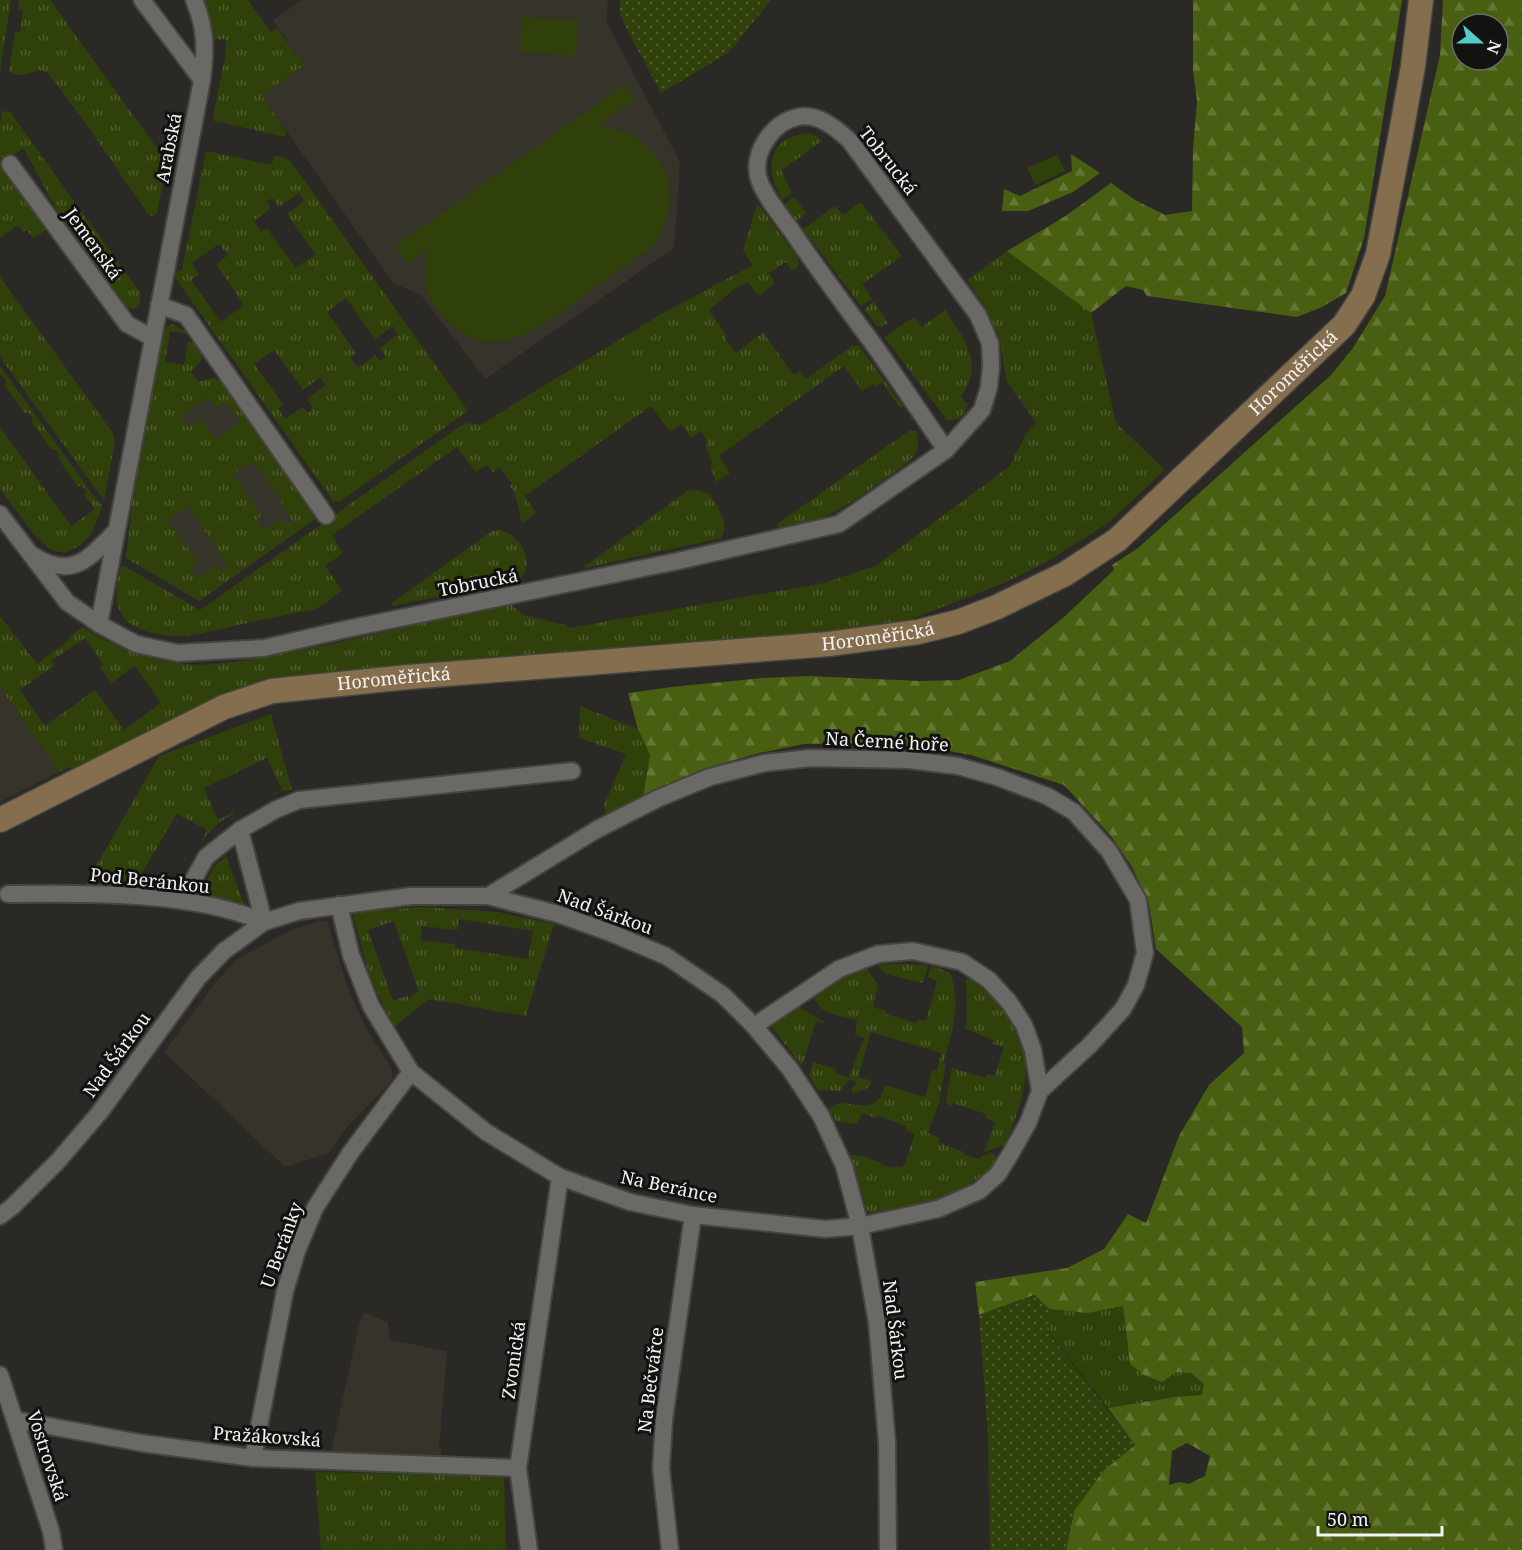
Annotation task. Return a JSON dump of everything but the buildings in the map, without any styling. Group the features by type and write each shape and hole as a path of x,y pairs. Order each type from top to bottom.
{"main road":[{"name":"Horoměřická","path":"0,820 224,707 272,691 408,677 829,644 918,632 958,622 1065,574 1117,540 1344,325 1363,297 1378,254 1389,200 1413,66 1421,0"}],"street":[{"path":"142,0 202,80"},
{"name":"Arabská","path":"99,624 202,80 205,40 202,20 194,0"},
{"name":"Tobrucká","path":"28,553 67,602 99,624 136,644 178,653 264,648 722,552 839,524 946,450 982,410 989,387 990,343 978,315 850,141 832,125 810,117 797,117 780,125 770,134 761,150 758,176 766,192 818,269 872,342 946,450"},
{"name":"Jemenská","path":"10,164 128,324 153,338"},
{"path":"159,304 186,315 326,516"},
{"path":"0,514 28,553 47,565 70,567 88,559 116,531"},
{"name":"Na Černé hoře","path":"488,896 596,830 659,798 710,777 765,763 810,758 909,760 958,766 997,777 1047,796 1074,813 1109,851 1138,900 1145,953 1137,985 1123,1009 1090,1045 1040,1091"},
{"name":"Pod Beránkou","path":"185,895 206,857 240,830 275,810 299,800 572,771"},
{"path":"240,830 264,922"},
{"name":"Pod Beránkou","path":"8,894 78,893 183,901 246,914 264,922"},
{"name":"Nad Šárkou","path":"0,1216 58,1161 100,1112 198,978 224,951 264,922 299,911 339,904 424,895 488,896 558,914 611,933 666,956 723,995 754,1026 790,1069 821,1116 844,1166 860,1226 877,1323 887,1443 888,1550"},
{"name":"Na Beránce","path":"339,904 351,955 371,1006 411,1072 486,1132 560,1177 630,1202 693,1215 826,1229 860,1226 938,1209 979,1191 998,1174 1028,1123 1040,1091"},
{"path":"754,1026 839,969 878,954 912,951 962,962 989,980 1009,1002 1024,1025 1033,1050 1040,1091"},
{"name":"U Beránky","path":"253,1458 285,1291 315,1208 351,1152 411,1072"},
{"name":"Zvonická","path":"529,1550 518,1468 560,1177"},
{"name":"Na Bečvářce","path":"670,1550 661,1468 664,1420 693,1215"},
{"name":"Vostrovská","path":"0,1375 51,1531 54,1550"},
{"name":"Pražákovská","path":"16,1420 141,1443 253,1458 518,1468"}],"shaded area":[{"path":"302,0 608,0 606,21 680,162 674,248 485,379 421,295 393,283 262,96 304,65 273,20"},
{"path":"214,378 318,517 199,601 126,558 133,498 147,419"},
{"path":"0,687 59,772 0,802"},
{"path":"318,921 327,921 348,988 367,1030 391,1067 393,1076 388,1085 348,1126 329,1153 285,1167 164,1052 214,984 237,959 289,931"},
{"path":"364,1313 388,1322 390,1340 447,1351 439,1449 441,1449 441,1457 331,1452 359,1325"}],"green space":[{"path":"0,0 11,0 0,72"},
{"path":"19,0 50,0 167,162 157,213 153,217 148,214 48,73 39,70 20,75 9,71 15,32 20,32 23,11 18,10"},
{"path":"202,0 248,0 271,32 277,28 304,65 262,96 286,131 286,137 214,121 226,39 209,40"},
{"path":"620,0 771,0 729,52 661,93 624,24 620,13"},
{"path":"1193,0 1402,0 1364,238 1346,293 1322,307 1297,317 1147,296 1143,290 1126,286 1091,313 1007,251 1064,217 1111,183 1135,200 1165,215 1192,211 1193,149 1197,101 1193,70"},
{"path":"1443,0 1522,0 1522,1550 1066,1550 1074,1511 1103,1471 1135,1445 1108,1408 1202,1395 1204,1384 1191,1373 1176,1372 1162,1382 1144,1375 1130,1364 1123,1306 1088,1313 1049,1309 1034,1295 979,1315 975,1282 1067,1268 1104,1249 1128,1214 1146,1223 1179,1136 1209,1085 1244,1053 1242,1027 1156,949 1149,904 1132,867 1111,836 1064,785 971,755 922,746 804,744 759,753 703,769 643,797 650,755 638,729 628,693 763,678 808,676 920,681 959,680 1010,661 1064,617 1114,570 1112,565 1138,548 1332,374 1353,348 1385,296 1440,55","holes":["1187,1443 1210,1456 1205,1476 1189,1484 1180,1482 1169,1485 1172,1451"]},
{"path":"522,17 579,21 576,56 520,51"},
{"path":"624,85 635,99 598,126 626,132 642,141 662,166 667,177 670,200 665,223 653,246 532,331 515,338 498,341 480,340 462,332 444,318 432,303 425,277 428,250 408,263 395,246"},
{"path":"2,112 10,112 74,204 141,294 139,306 135,309 125,307 58,212 23,148 3,163 2,167 53,225 33,239 27,230 23,232 18,225 0,238 0,124"},
{"path":"808,133 817,136 822,141 781,170 792,193 782,200 773,177 773,156 784,141"},
{"path":"206,151 272,165 274,156 286,158 468,411 339,502 333,501 176,279 174,273 182,270","holes":["299,193 304,201 287,214 315,254 296,268 267,228 261,232 254,221 271,208 267,202 272,198 279,207","219,244 228,255 216,264 244,305 221,322 191,280 199,274 192,263","346,298 375,339 393,326 398,334 380,348 386,357 380,361 375,355 358,368 350,357 356,353 327,312","274,350 303,390 320,378 326,385 307,399 313,408 308,413 303,407 285,419 278,408 283,404 254,364"]},
{"path":"1071,154 1100,173 1073,192 1028,211 1002,211 1004,189 1020,196 1072,171"},
{"path":"1057,155 1065,171 1035,185 1027,168"},
{"path":"794,197 806,213 795,222 784,205"},
{"path":"861,202 902,256 862,284 872,299 861,306 803,229 835,206 843,215"},
{"path":"759,205 798,258 798,267 792,271 786,262 769,273 775,283 758,296 748,282 733,290 709,310 727,336 725,338 736,353 763,332 792,373 800,371 806,379 852,346 859,346 903,406 901,409 882,383 876,387 873,384 862,391 844,366 719,456 730,473 716,482 711,468 712,461 705,446 708,443 701,431 691,438 681,424 670,432 651,406 525,496 536,513 522,524 516,499 510,486 512,484 500,467 493,472 487,465 476,472 457,447 332,535 343,553 325,566 342,590 315,609 181,636 143,630 129,623 120,611 116,594 121,566 200,610 462,425 468,423 480,425 663,313 753,265 743,251 756,207"},
{"path":"1007,251 1091,313 1116,423 1165,470 1107,524 1045,563 1006,582 907,621 807,638 284,678 78,769 70,767 59,772 0,687 0,616 37,664 82,627 145,656 185,664 207,665 332,644 509,603 524,615 569,628 824,583 875,566 1010,466 1026,434 1036,422 1007,382 999,337 986,309 967,280","holes":["85,638 103,664 100,667 111,683 135,666 161,703 124,730 95,690 45,726 20,690 54,666 51,661"]},
{"path":"0,277 113,433 115,442 104,500 0,357"},
{"path":"874,302 888,323 881,327 877,326 864,309"},
{"path":"945,310 964,340 972,366 969,381 961,397 968,405 964,414 956,420 947,420 884,337 914,317 922,327"},
{"path":"172,324 190,334 170,331 165,362 184,365 188,341 199,344 201,359 191,371 198,382 214,378 222,381 318,517 199,601 126,558 133,498 164,329","holes":["208,396 216,407 225,401 240,422 216,439 201,419 189,428 181,416","253,461 282,501 281,503 292,520 287,524 282,518 263,531 256,520 262,515 233,475","188,507 227,566 221,571 217,564 197,578 190,567 198,561 167,521"]},
{"path":"629,357 646,383 620,399 603,373"},
{"path":"0,366 102,505 91,534 81,544 65,553 51,550 33,533 0,489 0,427 71,526 95,509 84,495 87,492 81,485 78,487 58,458 60,456 55,449 52,450 31,421 33,419 28,412 25,413 4,384 7,382 2,375 0,376"},
{"path":"910,430 916,431 918,448 912,458 902,467 862,495 820,519 791,527 777,527 777,524"},
{"path":"698,490 710,494 722,516 724,532 721,538 584,567 687,491"},
{"path":"500,530 514,537 526,557 525,573 520,580 392,606 392,603 492,531"},
{"path":"580,706 638,729 650,755 643,797 606,817 604,805 626,754 579,738"},
{"path":"271,714 292,790 282,791 266,798 282,790 267,758 204,788 218,820 235,813 214,827 199,846 207,830 177,813 142,873 171,891 182,876 172,893 84,887 159,756","holes":["93,874 109,875 108,884 92,882"]},
{"path":"226,856 247,912 198,895 215,866"},
{"path":"422,907 498,912 554,924 526,1016 429,999 394,1027 371,980 352,912","holes":["459,919 533,931 528,959 455,948 455,944 421,940 422,926 457,930","394,921 419,992 409,998 407,996 393,1001 368,930"]},
{"path":"877,965 928,965 923,983 886,974"},
{"path":"931,966 950,972 955,1006 953,1029 943,1063 946,1064 939,1102 928,1133 940,1138 939,1143 964,1152 964,1155 980,1159 981,1156 992,1153 998,1158 990,1171 945,1199 870,1213 867,1210 850,1155 863,1156 881,1165 902,1167 915,1134 905,1130 906,1126 876,1115 875,1118 862,1113 857,1124 836,1121 829,1110 833,1105 839,1104 866,1106 873,1104 880,1098 885,1085 925,1097 932,1070 937,1071 941,1053 871,1032 858,1077 872,1081 868,1087 853,1093 851,1090 857,1082 850,1079 840,1091 818,1090 809,1076 813,1062 836,1069 835,1073 849,1078 864,1038 855,1035 857,1020 825,1011 816,1002 814,996 842,978 866,968 878,984 873,1007 885,1011 885,1014 916,1023 918,1019 926,1021 937,981 928,977"},
{"path":"968,976 1005,1010 1016,1027 1025,1060 1023,1093 1005,1145 984,1152 995,1122 985,1118 986,1114 953,1103 952,1106 946,1100 952,1068 985,1078 987,1074 995,1076 1004,1047 993,1044 994,1040 965,1029"},
{"path":"798,1006 826,1022 816,1021 802,1066 771,1026"},
{"path":"1035,1295 1049,1309 1047,1331 1135,1445 1103,1471 1074,1511 1066,1550 990,1550 988,1435 979,1315"},
{"path":"1123,1306 1130,1364 1191,1373 1204,1384 1202,1395 1108,1408 1047,1330 1049,1309 1088,1313"},
{"path":"315,1472 504,1476 506,1550 321,1550"}]}
